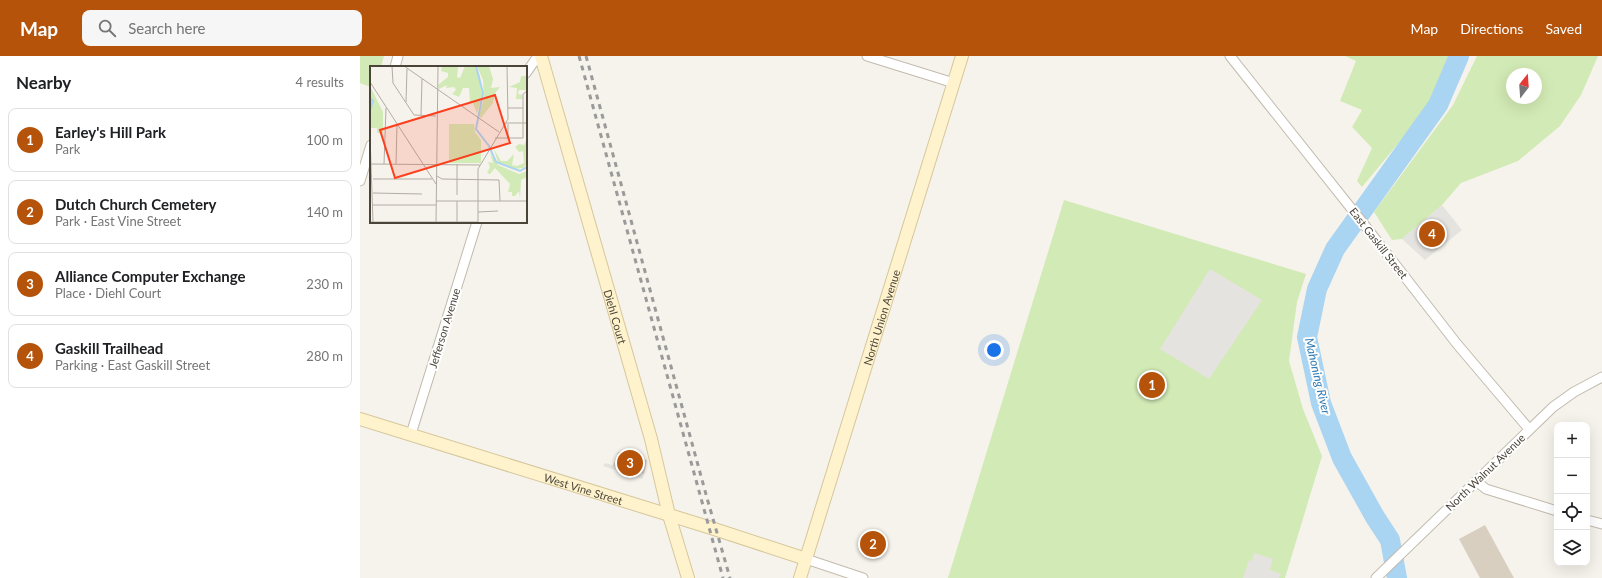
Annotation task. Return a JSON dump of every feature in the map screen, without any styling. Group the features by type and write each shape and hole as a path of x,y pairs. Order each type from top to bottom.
{"main road":[{"name":"Diehl Court","path":"539,56 651,439 669,515 688,578"},
{"name":"North Union Avenue","path":"800,578 962,56"},
{"name":"West Vine Street","path":"360,419 806,559"}],"street":[{"path":"395,66 398,56"},
{"path":"527,72 539,56"},
{"path":"867,56 954,83"},
{"name":"East Gaskill Street","path":"1230,56 1341,195 1452,339 1529,429"},
{"path":"360,181 370,148"},
{"name":"Jefferson Avenue","path":"411,434 477,223"},
{"name":"North Walnut Avenue","path":"1376,578 1553,407 1574,392 1602,377"},
{"path":"1476,480 1486,489 1554,510"},
{"path":"1590,520 1602,522"},
{"path":"806,559 863,578"}],"green space":[{"path":"360,56 384,56 381,66 370,66 370,87 360,83"},
{"path":"1345,56 1453,56 1440,87 1416,122 1362,187 1357,181 1372,148 1352,127 1362,110 1340,101 1356,61"},
{"path":"1477,56 1598,56 1581,95 1560,126 1518,161 1461,183 1442,205 1402,239 1392,240 1374,212 1453,105"},
{"path":"1064,200 1306,274 1297,302 1289,361 1303,409 1322,456 1285,578 948,578"}],"shaded area":[{"path":"1442,205 1462,230 1425,260 1402,239"},
{"path":"1210,269 1262,300 1209,379 1160,349"},
{"path":"605,463 644,474 642,479 603,466"},
{"path":"1254,553 1273,559 1270,570 1281,574 1279,578 1243,578 1249,560 1252,561"}],"building":[{"path":"618,452 647,460 644,474 613,466"},
{"path":"1485,525 1514,578 1480,578 1459,539"}],"waterway":[{"name":"Mahoning River","path":"1397,578 1390,540 1375,517 1342,458 1321,403 1307,337 1317,289 1335,249 1438,105 1459,56"}],"railway":[{"path":"579,56 723,578"},
{"path":"586,56 730,578"}],"place":[{"name":"Gaskill Trailhead","path":"1432,234"},
{"name":"Earley's Hill Park","path":"1152,385"},
{"name":"Alliance Computer Exchange","path":"630,463"},
{"name":"Dutch Church Cemetery","path":"873,544"}]}
